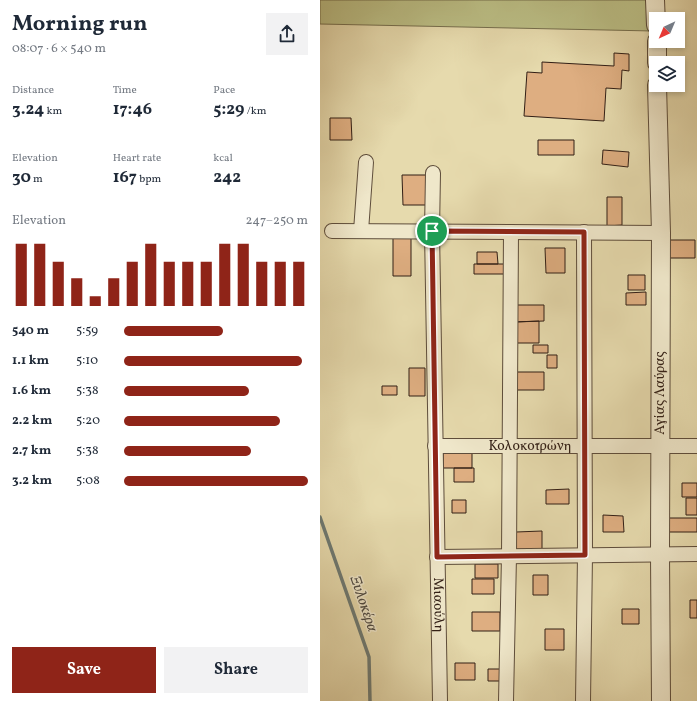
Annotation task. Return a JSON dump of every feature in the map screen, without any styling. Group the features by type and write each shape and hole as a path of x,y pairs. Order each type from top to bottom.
{"street":[{"path":"655,0 655,12"},
{"name":"Αγίας Λαύρας","path":"657,92 660,233 661,701"},
{"path":"361,231 366,162"},
{"name":"Μιαούλη","path":"433,173 432,231 440,701"},
{"path":"332,231 660,233"},
{"path":"506,701 509,556 511,232"},
{"path":"583,701 585,555 584,232"},
{"name":"Κολοκοτρώνη","path":"435,446 697,446"},
{"path":"437,557 697,554"}],"green space":[{"path":"320,0 650,0 651,12 649,12 649,31 320,24"}],"building":[{"path":"614,53 629,54 629,71 622,70 621,89 606,88 604,121 524,116 527,72 542,73 542,62 614,66"},
{"path":"330,118 351,118 352,140 330,140"},
{"path":"538,140 574,140 574,155 538,155"},
{"path":"603,150 629,152 628,167 602,164"},
{"path":"402,175 427,175 427,205 403,205"},
{"path":"607,197 622,197 622,225 607,226"},
{"path":"393,238 411,238 411,276 393,276"},
{"path":"668,240 695,240 695,258 669,258"},
{"path":"545,248 565,248 565,273 546,273"},
{"path":"477,252 497,252 498,264 477,264"},
{"path":"474,264 504,264 504,274 474,274"},
{"path":"628,275 645,275 645,290 628,290"},
{"path":"646,292 646,305 626,305 626,293"},
{"path":"514,305 544,305 544,321 514,322"},
{"path":"539,321 539,343 514,343 514,322"},
{"path":"533,345 548,345 548,353 533,353"},
{"path":"547,355 557,355 557,368 547,368"},
{"path":"409,368 425,368 425,396 409,396"},
{"path":"515,372 544,372 544,390 515,390"},
{"path":"382,386 397,386 397,395 382,395"},
{"path":"443,453 472,453 472,468 443,468"},
{"path":"454,468 474,468 474,482 454,482"},
{"path":"682,483 697,483 697,497 682,497"},
{"path":"569,489 569,504 546,504 546,490"},
{"path":"686,498 697,498 697,515 686,515"},
{"path":"452,500 466,500 466,513 452,513"},
{"path":"603,515 623,516 624,532 603,532"},
{"path":"665,518 697,518 697,532 665,532"},
{"path":"542,531 542,550 516,550 516,532"},
{"path":"475,564 498,564 498,578 475,578"},
{"path":"533,575 548,575 548,595 533,595"},
{"path":"472,579 494,579 494,594 472,594"},
{"path":"690,600 697,600 697,618 690,618"},
{"path":"622,609 639,609 639,624 622,624"},
{"path":"472,612 500,612 500,631 472,631"},
{"path":"545,629 564,629 564,650 545,650"},
{"path":"455,663 475,663 475,680 455,680"},
{"path":"488,669 500,669 500,681 488,681"}],"waterway":[{"name":"Ξυλοκέρα","path":"320,517 369,657 370,701"}],"route":[{"path":"432,231 584,232 585,555 437,557 432,231"}]}
